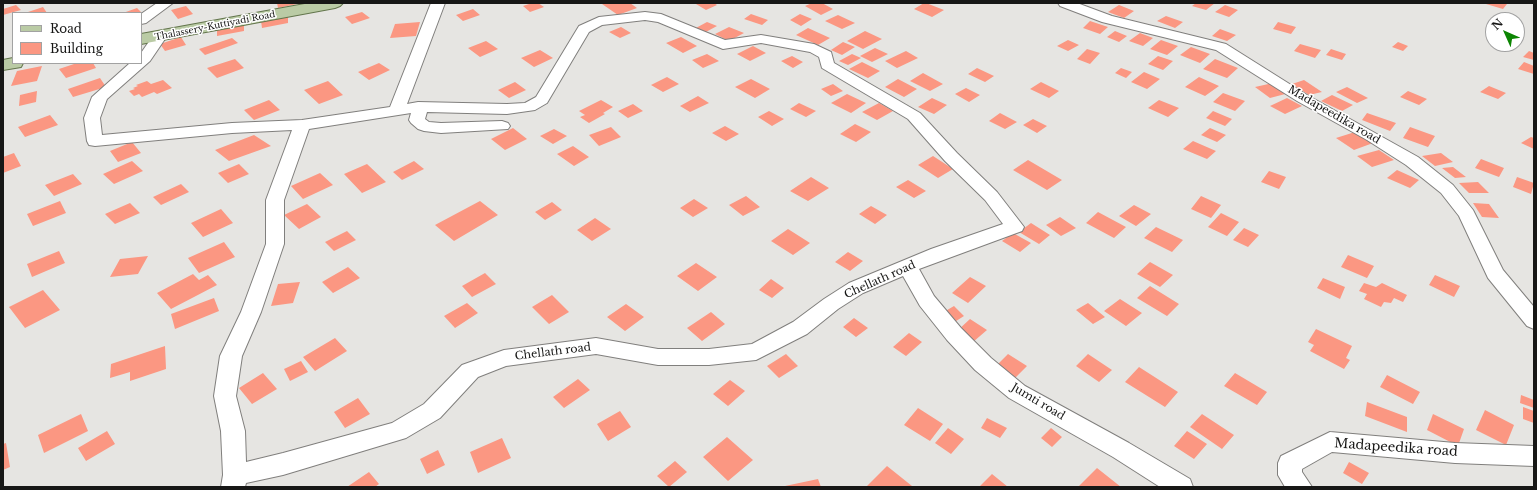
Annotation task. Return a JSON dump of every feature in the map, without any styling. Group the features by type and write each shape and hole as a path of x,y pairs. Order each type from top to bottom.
{"main road":[{"name":"Thalassery-Kuttiyadi Road","path":"142,38 160,36 336,3"}],"street":[{"path":"142,19 166,3"},
{"path":"397,110 438,3"},
{"name":"Madapeedika road","path":"1065,3 1107,19 1221,47 1270,76 1302,98 1373,137 1412,161 1447,188 1467,214 1495,273 1534,321"},
{"path":"138,64 100,97 92,118 95,141 232,128 302,124 420,107 507,109 529,107 542,100 584,29 600,21 645,16 653,17 662,10 665,4"},
{"name":"Chellath road","path":"234,481 283,464 398,431 432,411 470,371 504,358 596,346 658,357 709,357 756,352 800,328 831,304 856,288 938,254 1015,227 991,196 951,157 914,116 827,65 826,55 814,48 761,39 724,45 661,18 653,17"},
{"path":"142,60 160,36"},
{"path":"420,107 418,120 424,126 441,128 502,126"},
{"path":"234,481 233,431 225,396 231,356 251,312 275,244 275,200 302,124"},
{"name":"Jumti road","path":"908,267 927,301 954,334 982,364 1017,392 1121,450 1181,487"},
{"name":"Madapeedika road","path":"1300,487 1290,475 1290,463 1330,442 1455,453 1534,456"}],"building":[{"path":"277,3 297,3 297,4 278,8"},
{"path":"538,3 544,7 530,12 523,6"},
{"path":"630,3 637,8 618,15 602,4"},
{"path":"714,3 717,5 706,10 696,4"},
{"path":"812,3 822,3 833,9 821,15 805,6"},
{"path":"924,3 944,10 932,17 914,9"},
{"path":"1196,3 1215,3 1206,10 1192,6"},
{"path":"1486,4 1507,4 1503,9"},
{"path":"16,5 21,10 3,15 3,9"},
{"path":"1119,5 1134,11 1124,18 1108,12"},
{"path":"1225,5 1238,10 1229,17 1215,12"},
{"path":"186,6 193,14 178,19 171,10"},
{"path":"43,7 46,12 28,12"},
{"path":"137,8 141,12 126,12"},
{"path":"473,9 480,15 463,21 456,15"},
{"path":"362,12 370,18 352,24 345,17"},
{"path":"751,14 768,20 762,25 744,19"},
{"path":"800,14 812,19 801,26 790,20"},
{"path":"838,15 855,23 842,29 825,21"},
{"path":"288,16 288,23 262,28 261,21"},
{"path":"1166,16 1183,22 1175,28 1157,21"},
{"path":"1090,21 1108,27 1100,34 1083,28"},
{"path":"420,22 416,36 390,38 395,24"},
{"path":"707,22 717,26 704,33 694,29"},
{"path":"1278,22 1296,27 1291,34 1273,29"},
{"path":"244,24 244,31 217,36 217,29"},
{"path":"621,27 631,33 620,38 609,32"},
{"path":"729,27 744,33 729,41 715,34"},
{"path":"808,28 830,38 818,45 796,35"},
{"path":"1220,29 1236,35 1227,41 1212,36"},
{"path":"865,31 882,39 863,49 847,41"},
{"path":"1115,31 1127,36 1119,42 1107,37"},
{"path":"1140,33 1153,38 1143,46 1129,41"},
{"path":"181,37 186,45 165,51 160,44"},
{"path":"681,37 697,46 683,53 666,43"},
{"path":"232,38 238,43 205,55 199,49"},
{"path":"1068,40 1079,45 1068,51 1057,46"},
{"path":"1161,40 1178,46 1167,55 1150,49"},
{"path":"486,41 498,49 480,57 468,48"},
{"path":"843,42 855,47 842,55 831,50"},
{"path":"1398,42 1408,46 1403,51 1392,47"},
{"path":"1300,44 1321,50 1315,58 1294,51"},
{"path":"753,46 766,53 750,61 737,54"},
{"path":"1191,47 1210,54 1200,63 1180,55"},
{"path":"875,48 888,54 872,62 860,56"},
{"path":"1087,49 1100,53 1090,64 1077,59"},
{"path":"1331,49 1346,54 1342,60 1326,55"},
{"path":"540,50 553,58 534,67 521,58"},
{"path":"906,51 918,58 897,68 885,61"},
{"path":"1529,51 1534,53 1534,60 1523,57"},
{"path":"707,54 719,61 703,68 692,60"},
{"path":"852,54 861,58 848,65 839,61"},
{"path":"792,56 803,62 793,68 781,61"},
{"path":"1158,56 1173,61 1163,70 1148,64"},
{"path":"235,59 244,68 217,78 207,68"},
{"path":"1215,59 1238,68 1227,78 1203,69"},
{"path":"862,62 880,71 868,78 849,69"},
{"path":"1524,62 1534,66 1534,74 1518,69"},
{"path":"379,63 390,70 369,80 358,72"},
{"path":"74,64 94,64 96,68 66,78 59,69"},
{"path":"42,66 37,81 11,86 17,71"},
{"path":"977,68 994,76 985,82 968,74"},
{"path":"1121,68 1132,72 1126,78 1115,73"},
{"path":"1144,72 1160,79 1147,89 1131,82"},
{"path":"923,73 943,84 930,91 910,81"},
{"path":"667,77 679,84 663,92 651,85"},
{"path":"1199,77 1219,86 1205,96 1185,87"},
{"path":"100,78 106,87 73,97 68,89"},
{"path":"751,79 770,89 755,98 735,87"},
{"path":"898,79 917,89 904,97 885,87"},
{"path":"163,80 172,88 157,94 154,92 142,97 139,94 134,96 129,91 135,89 133,88 138,86 136,85 147,81 151,84"},
{"path":"1304,80 1322,92 1309,95 1292,84"},
{"path":"328,81 343,95 319,104 304,90"},
{"path":"515,82 526,90 509,98 498,90"},
{"path":"1041,82 1059,91 1049,98 1030,89"},
{"path":"1273,83 1289,93 1270,98 1255,87"},
{"path":"833,84 843,91 831,96 821,89"},
{"path":"1489,86 1506,93 1498,99 1480,92"},
{"path":"1347,87 1368,98 1357,103 1336,92"},
{"path":"966,88 980,95 969,102 955,94"},
{"path":"37,91 36,102 19,106 20,95"},
{"path":"1408,91 1427,99 1419,105 1400,97"},
{"path":"1223,93 1245,101 1235,111 1213,102"},
{"path":"847,94 866,103 851,113 831,103"},
{"path":"1332,95 1353,105 1342,111 1321,101"},
{"path":"698,96 709,103 690,112 680,106"},
{"path":"932,98 947,105 934,114 918,107"},
{"path":"1287,98 1302,106 1285,114 1270,106"},
{"path":"269,100 280,110 254,120 244,110"},
{"path":"601,100 613,107 603,113 605,114 589,123 580,117 585,115 579,111"},
{"path":"1159,100 1179,108 1168,117 1148,108"},
{"path":"799,103 816,111 806,117 790,109"},
{"path":"879,103 893,111 877,120 862,112"},
{"path":"633,104 643,111 628,118 618,111"},
{"path":"769,111 784,119 772,126 758,117"},
{"path":"1213,111 1232,119 1225,126 1206,118"},
{"path":"1000,113 1017,122 1005,129 989,121"},
{"path":"1367,113 1396,123 1390,131 1362,120"},
{"path":"50,115 58,125 25,137 18,127"},
{"path":"1033,119 1047,126 1037,133 1023,125"},
{"path":"855,124 871,132 856,142 840,134"},
{"path":"725,126 739,134 726,141 712,133"},
{"path":"611,127 621,137 599,146 589,135"},
{"path":"1410,127 1435,136 1428,147 1403,138"},
{"path":"513,128 527,139 505,150 491,139"},
{"path":"1210,128 1226,135 1217,142 1201,135"},
{"path":"554,129 567,136 553,144 540,136"},
{"path":"1355,132 1373,143 1354,150 1336,138"},
{"path":"254,135 271,146 229,161 215,150"},
{"path":"1531,137 1534,138 1534,149 1521,143"},
{"path":"1193,141 1216,151 1207,159 1183,149"},
{"path":"132,142 141,153 118,162 110,151"},
{"path":"573,146 589,157 574,166 557,154"},
{"path":"1379,150 1394,160 1372,167 1357,156"},
{"path":"14,153 21,166 3,173 3,157"},
{"path":"1441,153 1453,162 1435,166 1422,156"},
{"path":"933,156 953,169 938,178 918,165"},
{"path":"1481,159 1504,168 1499,177 1475,168"},
{"path":"1028,160 1062,180 1047,190 1013,170"},
{"path":"132,161 143,171 114,184 103,174"},
{"path":"414,161 424,169 402,180 393,172"},
{"path":"239,164 249,174 228,183 218,173"},
{"path":"367,164 386,182 362,193 344,174"},
{"path":"1453,167 1466,177 1455,178 1442,168"},
{"path":"1397,170 1419,180 1410,188 1387,178"},
{"path":"1269,171 1286,177 1279,189 1261,182"},
{"path":"320,173 333,185 303,199 291,186"},
{"path":"73,174 82,184 54,196 45,185"},
{"path":"811,177 829,188 808,201 790,191"},
{"path":"1517,177 1534,183 1531,194 1513,187"},
{"path":"908,180 926,191 914,198 896,187"},
{"path":"1478,182 1489,193 1469,193 1459,183"},
{"path":"181,184 189,192 161,205 153,197"},
{"path":"746,196 760,207 743,216 729,205"},
{"path":"1201,196 1221,205 1211,218 1191,209"},
{"path":"694,199 708,208 693,217 680,208"},
{"path":"60,201 66,213 33,226 27,214"},
{"path":"480,201 498,215 454,241 435,225"},
{"path":"552,202 562,210 545,220 535,212"},
{"path":"130,203 140,213 115,224 105,214"},
{"path":"1473,203 1489,204 1499,218 1482,217"},
{"path":"307,204 321,217 299,229 284,215"},
{"path":"1134,205 1151,214 1136,226 1119,216"},
{"path":"871,206 887,215 875,224 859,214"},
{"path":"221,209 233,223 203,237 191,223"},
{"path":"1098,212 1126,227 1114,238 1086,223"},
{"path":"1221,213 1239,222 1227,236 1208,227"},
{"path":"1060,217 1076,228 1061,236 1046,225"},
{"path":"595,218 611,229 592,241 577,230"},
{"path":"1031,223 1050,235 1039,244 1019,232"},
{"path":"1156,227 1183,240 1172,252 1144,238"},
{"path":"1244,228 1259,235 1248,247 1233,240"},
{"path":"788,229 810,243 793,255 771,241"},
{"path":"347,231 356,240 334,251 325,242"},
{"path":"1013,233 1031,243 1020,252 1002,241"},
{"path":"224,242 235,257 199,273 188,258"},
{"path":"59,251 65,263 32,277 27,264"},
{"path":"848,252 863,261 850,271 835,262"},
{"path":"1348,255 1374,266 1367,278 1341,267"},
{"path":"148,256 138,274 110,277 120,259"},
{"path":"1150,262 1173,275 1160,287 1137,274"},
{"path":"696,263 717,277 698,291 677,276"},
{"path":"348,267 360,278 333,293 322,282"},
{"path":"485,273 496,284 472,297 462,286"},
{"path":"193,274 199,280 208,275 217,285 171,309 157,293"},
{"path":"1435,275 1460,286 1454,297 1429,285"},
{"path":"970,277 986,286 968,303 952,293"},
{"path":"1323,278 1345,287 1340,299 1317,288"},
{"path":"771,279 784,288 772,298 759,290"},
{"path":"300,282 293,303 271,306 278,284"},
{"path":"1364,283 1376,287 1382,283 1407,295 1403,302 1394,298 1391,303 1384,302 1381,307 1364,299 1367,294 1359,291"},
{"path":"1150,286 1179,304 1167,316 1137,298"},
{"path":"43,290 60,310 25,328 9,307"},
{"path":"552,295 569,312 549,324 532,307"},
{"path":"214,298 219,311 175,329 171,314"},
{"path":"1120,299 1142,313 1126,326 1104,311"},
{"path":"467,303 478,313 455,328 444,316"},
{"path":"1088,303 1105,317 1093,324 1076,310"},
{"path":"626,304 644,317 625,331 607,317"},
{"path":"954,306 964,316 953,323 942,313"},
{"path":"711,312 725,324 702,341 687,328"},
{"path":"854,318 868,328 856,337 843,327"},
{"path":"970,319 987,330 973,342 957,331"},
{"path":"1316,329 1352,346 1346,358 1350,360 1344,369 1310,351 1314,345 1308,342"},
{"path":"909,333 922,342 906,356 893,347"},
{"path":"335,338 347,351 315,371 303,357"},
{"path":"165,346 166,369 130,381 130,372 110,378 111,364"},
{"path":"786,354 798,366 779,378 767,366"},
{"path":"1008,354 1027,366 1015,378 997,365"},
{"path":"1088,354 1112,370 1099,382 1076,366"},
{"path":"301,361 308,372 290,381 284,369"},
{"path":"1139,367 1178,392 1165,407 1125,382"},
{"path":"263,373 277,389 252,404 239,388"},
{"path":"1235,373 1267,392 1257,405 1224,386"},
{"path":"1387,375 1420,392 1413,404 1380,387"},
{"path":"578,379 590,390 564,408 553,397"},
{"path":"730,380 745,391 728,406 713,394"},
{"path":"1521,395 1534,400 1534,408 1520,403"},
{"path":"358,398 370,414 345,428 334,412"},
{"path":"1367,402 1407,417 1407,432 1365,416"},
{"path":"1523,407 1534,411 1534,423 1523,419"},
{"path":"918,408 943,424 930,441 904,425"},
{"path":"1485,410 1514,425 1506,445 1476,430"},
{"path":"620,411 631,427 608,441 597,424"},
{"path":"81,414 88,431 44,453 38,435"},
{"path":"1202,414 1234,435 1222,449 1190,427"},
{"path":"1433,414 1464,429 1458,446 1427,430"},
{"path":"987,418 1007,428 1000,438 981,428"},
{"path":"948,428 964,439 951,454 935,443"},
{"path":"1051,428 1062,437 1052,447 1041,438"},
{"path":"107,431 115,444 86,461 78,448"},
{"path":"1187,431 1207,444 1194,459 1174,446"},
{"path":"727,437 753,460 728,481 703,457"},
{"path":"502,438 511,458 478,473 470,452"},
{"path":"6,443 10,467 3,470 3,444"},
{"path":"438,450 445,465 427,474 420,459"},
{"path":"675,461 687,472 669,487 657,476"},
{"path":"1349,462 1369,473 1362,484 1343,473"},
{"path":"887,466 912,486 867,486"},
{"path":"1097,468 1121,487 1078,487"},
{"path":"369,472 379,484 375,487 347,487"},
{"path":"992,474 1008,487 979,487"},
{"path":"818,479 821,487 785,487 785,486"}]}
